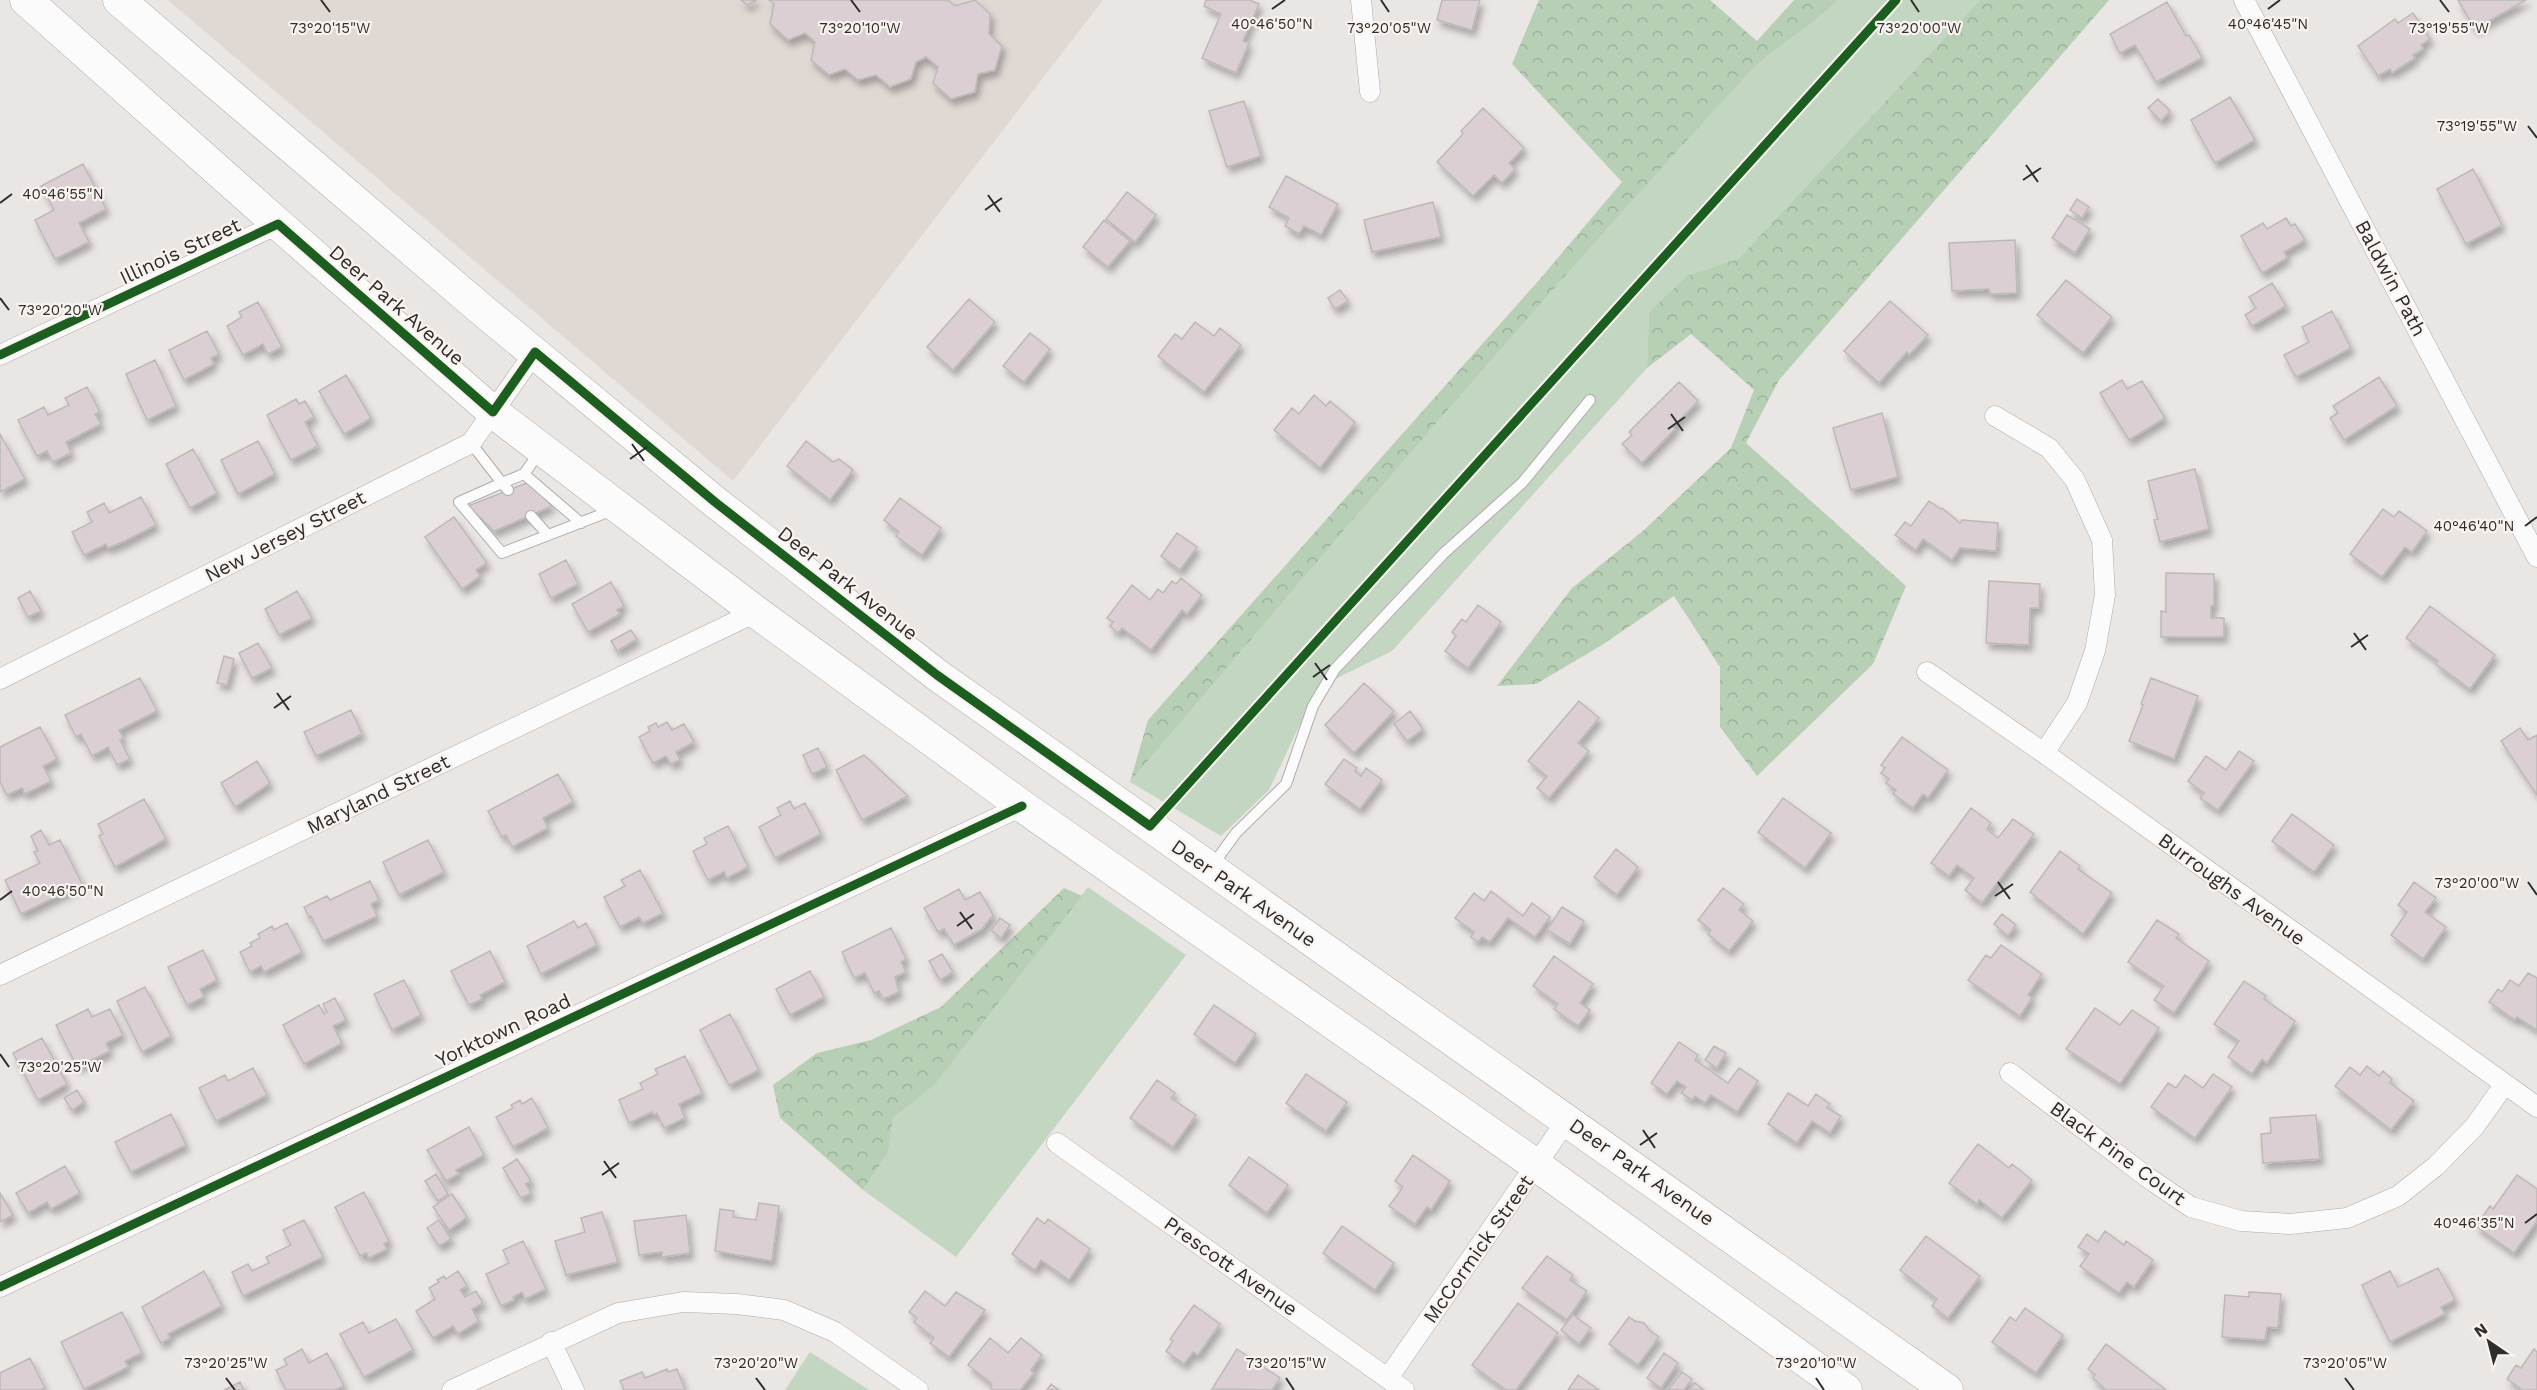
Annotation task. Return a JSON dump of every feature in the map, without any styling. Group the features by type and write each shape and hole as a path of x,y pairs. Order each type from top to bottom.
{"main road":[{"name":"Deer Park Avenue","path":"26,0 493,412 756,612 1022,806 1536,1165 1846,1390"},
{"name":"Deer Park Avenue","path":"119,0 481,309 715,501 937,675 1947,1390"}],"street":[{"path":"1361,0 1370,92"},
{"name":"Baldwin Path","path":"2249,2 2535,547"},
{"name":"Illinois Street","path":"0,356 278,224"},
{"name":"New Jersey Street","path":"0,679 471,443 536,352"},
{"path":"1995,416 2049,448 2075,480 2102,540 2105,595 2095,651 2077,703 2044,753"},
{"name":"Maryland Street","path":"0,975 756,612"},
{"name":"Burroughs Avenue","path":"1927,672 2044,753 2537,1107"},
{"name":"Yorktown Road","path":"0,1287 1022,806"},
{"name":"Black Pine Court","path":"2010,1073 2147,1177 2191,1207 2241,1221 2290,1224 2347,1218 2398,1196 2436,1166 2467,1134 2504,1085"},
{"name":"McCormick Street","path":"1388,1378 1567,1120"},
{"name":"Prescott Avenue","path":"1057,1143 1404,1390"},
{"path":"452,1390 551,1342 618,1313 683,1302 737,1304 784,1310 835,1332 918,1390"},
{"path":"551,1342 574,1390"}],"lane":[{"path":"1210,869 1236,833 1286,784 1313,706 1335,669 1444,553 1522,483 1590,400"},
{"path":"471,443 505,487"},
{"path":"542,449 524,474 505,487 459,502 502,553 618,507"},
{"path":"524,474 581,523"},
{"path":"531,516 548,535"}],"shaded area":[{"path":"168,0 1103,0 733,481"}],"green space":[{"path":"1539,0 1710,0 1757,41 1794,0 1837,0 1816,20 1769,55 1748,74 1590,248 1435,425 1130,782 1148,720 1540,279 1622,182 1512,64"},
{"path":"1837,0 1980,0 1735,262 1649,311 1647,368 1392,651 1317,688 1269,790 1221,836 1130,782 1435,425 1590,248 1748,74 1769,55 1816,20"},
{"path":"1980,0 2109,0 1779,380 1746,443 1906,586 1873,664 1757,776 1720,727 1720,667 1674,596 1602,645 1536,684 1497,686 1572,588 1643,531 1731,448 1754,390 1691,334 1647,368 1649,312 1687,276 1738,259"},
{"path":"1088,887 1186,955 956,1257 863,1190 888,1153 893,1118 934,1084"},
{"path":"1064,888 1082,896 934,1085 893,1118 888,1153 863,1190 780,1118 773,1085 817,1053 871,1040 941,1007"},
{"path":"810,1352 869,1390 785,1390"}],"building":[{"path":"741,0 757,0 747,5"},
{"path":"769,0 948,0 955,6 975,0 990,14 989,34 1002,46 995,70 978,74 975,92 951,99 933,83 938,67 926,57 916,62 911,79 890,87 876,75 858,80 845,69 829,75 811,60 815,42 805,33 788,40 770,24 774,4"},
{"path":"1206,0 1250,0 1259,4 1243,41 1249,43 1236,73 1202,58 1221,14 1204,6"},
{"path":"1442,0 1480,0 1472,30 1437,20"},
{"path":"2458,0 2526,0 2475,29"},
{"path":"2167,2 2186,36 2189,35 2202,58 2156,82 2135,45 2120,53 2110,34"},
{"path":"2413,13 2430,39 2421,45 2423,49 2413,55 2415,58 2392,73 2390,69 2378,76 2358,46 2395,19 2398,23"},
{"path":"2230,97 2255,140 2215,163 2191,120"},
{"path":"2158,99 2170,111 2161,121 2148,108"},
{"path":"1244,101 1261,156 1227,167 1209,111"},
{"path":"1483,108 1524,148 1509,163 1515,169 1502,183 1494,175 1473,196 1437,162 1463,134 1461,131"},
{"path":"83,164 106,209 79,223 89,242 55,259 35,220 54,210 41,186"},
{"path":"2473,169 2502,225 2466,244 2437,189"},
{"path":"1286,176 1338,204 1321,235 1304,226 1299,234 1285,226 1289,218 1269,207"},
{"path":"1127,192 1156,215 1135,242 1106,219"},
{"path":"2077,199 2089,207 2082,218 2070,210"},
{"path":"1433,202 1441,237 1372,252 1364,220"},
{"path":"2067,215 2090,229 2075,253 2052,238"},
{"path":"2286,218 2291,226 2295,224 2305,240 2284,252 2287,258 2262,273 2241,236 2263,223 2267,229"},
{"path":"1104,220 1130,241 1108,267 1083,247"},
{"path":"2015,240 2017,293 1990,294 1989,289 1952,291 1949,243"},
{"path":"2066,280 2112,317 2083,353 2037,315"},
{"path":"2272,283 2286,306 2252,326 2245,315 2256,308 2249,297"},
{"path":"1340,290 1348,301 1335,309 1328,298"},
{"path":"969,299 995,322 953,370 927,347"},
{"path":"1890,301 1928,335 1909,355 1907,352 1879,383 1844,351"},
{"path":"258,302 282,347 268,354 263,344 243,355 227,326 242,317 239,312"},
{"path":"2332,311 2351,348 2296,377 2284,355 2309,342 2302,327"},
{"path":"1195,322 1214,336 1220,328 1241,345 1204,392 1158,356 1175,334 1182,339"},
{"path":"207,331 219,354 211,358 214,364 184,380 169,350"},
{"path":"1030,333 1050,349 1024,382 1003,366"},
{"path":"155,360 176,406 147,420 126,374"},
{"path":"346,375 371,418 344,434 319,391"},
{"path":"2379,377 2397,406 2344,440 2330,418 2338,413 2333,406"},
{"path":"2122,380 2127,389 2142,381 2165,418 2129,440 2100,393"},
{"path":"1679,382 1698,401 1642,463 1622,444 1632,435 1629,432"},
{"path":"87,387 100,412 95,414 101,424 66,442 71,453 53,462 47,451 37,456 18,420 44,407 48,415 69,405 65,398"},
{"path":"1314,395 1326,406 1330,401 1355,422 1320,468 1274,430 1292,408 1299,414"},
{"path":"296,399 299,404 305,401 314,417 305,422 318,446 291,460 267,415"},
{"path":"1882,413 1898,477 1851,490 1833,428"},
{"path":"0,434 25,479 0,492"},
{"path":"258,441 275,474 238,494 221,460"},
{"path":"806,441 833,462 839,459 853,470 830,500 787,466"},
{"path":"193,449 217,493 190,508 166,464"},
{"path":"2195,469 2209,529 2160,542 2154,520 2158,519 2148,481"},
{"path":"529,482 552,506 494,531 468,506"},
{"path":"141,497 156,525 125,541 108,548 106,544 84,555 72,532 92,522 87,512 104,503 109,513"},
{"path":"900,498 941,528 922,555 896,536 899,532 884,520"},
{"path":"1929,501 1942,508 1960,523 1962,520 1998,523 1996,551 1960,548 1952,560 1923,539 1916,550 1895,535 1905,522 1911,526"},
{"path":"2383,509 2394,517 2399,511 2427,531 2412,552 2405,547 2382,577 2350,554"},
{"path":"454,517 487,563 476,570 480,576 462,589 425,537"},
{"path":"1177,533 1197,547 1180,570 1161,556"},
{"path":"566,560 578,584 551,598 539,574"},
{"path":"2166,573 2214,574 2214,606 2211,606 2211,618 2224,618 2224,637 2161,637 2161,611 2166,612"},
{"path":"1181,578 1202,595 1187,614 1182,610 1151,650 1122,628 1118,633 1110,626 1113,622 1107,618 1132,585 1150,600 1158,589 1163,593 1172,581 1176,584"},
{"path":"1989,581 2040,584 2039,608 2030,608 2029,645 1986,643"},
{"path":"611,582 624,606 617,610 620,614 588,632 572,604"},
{"path":"30,591 41,611 28,617 18,598"},
{"path":"297,591 312,618 279,635 265,609"},
{"path":"1478,605 1501,622 1468,668 1445,651 1456,636 1452,632 1462,619 1466,622"},
{"path":"2430,606 2495,655 2470,689 2436,664 2438,661 2406,638"},
{"path":"631,630 637,639 617,651 611,641"},
{"path":"258,643 272,668 252,678 239,653"},
{"path":"224,656 234,659 227,685 217,683"},
{"path":"140,678 157,711 119,730 123,738 120,740 130,759 117,765 108,747 92,756 81,734 76,737 65,715"},
{"path":"2151,678 2198,696 2174,759 2129,741"},
{"path":"1364,683 1394,711 1354,753 1325,725"},
{"path":"1579,701 1599,718 1578,743 1589,751 1549,798 1537,788 1547,776 1528,761"},
{"path":"351,710 362,734 316,756 304,732"},
{"path":"1410,711 1423,729 1407,741 1394,724"},
{"path":"667,722 672,730 684,724 694,742 676,752 680,760 671,764 666,756 653,763 639,737 650,731 648,727 656,723 658,727"},
{"path":"40,727 57,759 43,766 51,781 25,794 22,788 7,795 0,782 0,747"},
{"path":"2520,728 2528,740 2537,735 2537,795 2501,741"},
{"path":"1902,737 1948,770 1928,798 1923,794 1913,808 1893,794 1896,790 1886,783 1889,779 1881,773 1885,768 1881,765"},
{"path":"818,748 827,767 812,774 803,755"},
{"path":"2239,751 2254,761 2218,810 2200,798 2204,793 2188,781 2206,756 2226,770"},
{"path":"864,755 908,796 862,820 836,770"},
{"path":"1344,759 1357,768 1355,771 1361,776 1366,768 1382,780 1360,809 1325,784"},
{"path":"257,761 270,783 235,807 221,783"},
{"path":"558,774 573,802 543,818 548,828 512,847 506,835 502,837 488,811"},
{"path":"1783,798 1831,833 1805,868 1758,832"},
{"path":"144,799 166,839 115,867 99,836 103,834 98,824"},
{"path":"790,801 794,809 805,803 821,834 775,858 759,827 781,815 777,808"},
{"path":"1971,808 1991,823 1987,829 1998,838 2013,819 2034,834 1982,903 1965,890 1974,878 1957,865 1949,876 1931,863"},
{"path":"2292,814 2334,845 2314,872 2272,841"},
{"path":"728,826 748,867 727,878 724,872 708,880 693,851 707,844 704,838"},
{"path":"41,830 49,845 60,840 82,884 21,914 5,880 40,863 34,852 38,851 31,836"},
{"path":"428,840 444,872 399,895 383,862"},
{"path":"1616,849 1638,867 1617,895 1594,877"},
{"path":"2060,851 2080,866 2078,869 2112,893 2083,934 2030,892"},
{"path":"640,870 663,913 643,923 639,917 620,927 604,897 625,886 621,880"},
{"path":"370,881 379,900 371,904 377,916 323,941 304,907 327,896 330,900"},
{"path":"2414,882 2436,898 2425,912 2446,927 2423,959 2391,935 2407,912 2398,905"},
{"path":"1723,888 1744,904 1739,910 1753,921 1729,951 1708,934 1711,930 1698,920"},
{"path":"959,889 965,900 980,892 993,915 982,929 954,945 944,929 938,932 924,908"},
{"path":"1491,891 1523,916 1532,903 1550,917 1535,937 1508,918 1490,942 1482,937 1478,942 1471,937 1474,932 1455,918 1474,893 1484,901"},
{"path":"1562,907 1584,921 1570,944 1547,930"},
{"path":"2002,914 2016,925 2008,936 1994,924"},
{"path":"1000,918 1010,925 1001,938 991,930"},
{"path":"2157,920 2179,934 2176,938 2209,961 2174,1013 2154,1000 2164,986 2128,962"},
{"path":"574,921 578,928 586,923 597,945 541,974 527,946"},
{"path":"287,923 302,952 264,972 261,966 250,972 240,952 252,946 250,943 260,938 258,934 272,926 274,930"},
{"path":"891,928 906,959 901,962 906,972 895,977 899,992 883,999 879,991 874,993 865,973 854,978 842,952"},
{"path":"2001,945 2042,974 2028,995 2032,998 2020,1016 1968,980 1986,955 1991,958"},
{"path":"203,950 217,980 200,989 204,997 187,1005 168,967"},
{"path":"490,951 505,982 480,995 482,999 469,1005 451,971"},
{"path":"942,954 953,972 940,980 929,961"},
{"path":"1554,956 1593,984 1580,1003 1590,1010 1578,1026 1554,1009 1558,1004 1533,986"},
{"path":"810,971 824,997 790,1015 776,989"},
{"path":"2528,973 2537,978 2537,1030 2517,1017 2515,1020 2489,1002 2498,989 2502,992 2510,980 2519,986"},
{"path":"404,980 421,1015 392,1030 374,994"},
{"path":"2244,981 2266,996 2264,999 2295,1021 2267,1063 2262,1059 2252,1074 2228,1057 2239,1041 2214,1024"},
{"path":"145,987 171,1036 142,1052 117,1001"},
{"path":"335,998 346,1020 333,1026 342,1043 304,1064 283,1025 319,1005 324,1014 327,1012 323,1004"},
{"path":"1214,1005 1256,1034 1235,1063 1194,1034"},
{"path":"2095,1008 2120,1025 2132,1010 2159,1028 2120,1084 2066,1049"},
{"path":"88,1009 92,1017 110,1009 123,1035 106,1043 110,1051 77,1067 56,1025"},
{"path":"730,1014 759,1070 729,1085 700,1030"},
{"path":"42,1038 67,1084 38,1100 13,1053"},
{"path":"1679,1042 1698,1055 1695,1060 1728,1083 1739,1068 1758,1081 1737,1112 1711,1095 1705,1103 1695,1096 1692,1100 1681,1093 1686,1087 1677,1081 1667,1094 1651,1083"},
{"path":"1714,1046 1726,1053 1717,1068 1705,1060"},
{"path":"685,1056 702,1093 679,1104 685,1118 664,1128 657,1113 654,1115 652,1112 629,1123 619,1100 643,1089 640,1083 658,1074 655,1069"},
{"path":"2367,1066 2379,1076 2383,1071 2392,1079 2390,1083 2414,1101 2391,1130 2335,1086 2350,1067 2360,1075"},
{"path":"253,1068 267,1095 216,1121 199,1088 225,1075 228,1081"},
{"path":"1306,1074 1347,1102 1326,1131 1286,1103"},
{"path":"2213,1074 2232,1087 2195,1138 2151,1107 2168,1083 2176,1088 2185,1075 2203,1088"},
{"path":"1157,1080 1175,1093 1171,1098 1196,1115 1173,1147 1130,1118"},
{"path":"77,1090 84,1102 72,1110 64,1098"},
{"path":"1788,1093 1808,1106 1816,1094 1830,1104 1827,1108 1841,1116 1830,1133 1812,1121 1797,1143 1768,1124"},
{"path":"532,1098 548,1128 513,1147 496,1117 513,1108 511,1105 520,1100 522,1104"},
{"path":"171,1114 186,1145 131,1172 115,1142"},
{"path":"2316,1115 2320,1159 2263,1163 2261,1134 2271,1133 2270,1118"},
{"path":"469,1127 484,1155 456,1170 459,1174 446,1181 427,1150"},
{"path":"1978,1144 2009,1168 2012,1164 2032,1180 2002,1218 1979,1200 1977,1204 1949,1183"},
{"path":"1413,1155 1450,1181 1431,1210 1427,1207 1415,1224 1389,1206 1403,1187 1395,1181"},
{"path":"1249,1157 1288,1185 1267,1213 1229,1185"},
{"path":"517,1159 531,1181 526,1184 531,1193 521,1198 503,1168"},
{"path":"65,1166 80,1193 51,1209 47,1202 28,1213 16,1193"},
{"path":"436,1174 448,1194 438,1201 425,1181"},
{"path":"2517,1175 2537,1189 2537,1221 2514,1253 2476,1226 2490,1206 2493,1209"},
{"path":"364,1192 389,1241 384,1244 387,1249 369,1258 366,1253 360,1256 335,1207"},
{"path":"0,1193 13,1215 0,1222"},
{"path":"452,1194 467,1217 449,1230 433,1207"},
{"path":"759,1203 779,1206 772,1261 715,1251 720,1209 734,1211 733,1217 756,1220"},
{"path":"602,1212 618,1262 566,1275 555,1241 585,1232 581,1218"},
{"path":"686,1215 690,1253 662,1257 662,1252 639,1255 634,1221"},
{"path":"1037,1218 1045,1224 1048,1219 1090,1249 1069,1280 1041,1260 1035,1270 1012,1254"},
{"path":"304,1220 323,1257 243,1296 232,1272 248,1264 252,1271 269,1263 266,1257 291,1245 283,1230"},
{"path":"439,1220 451,1239 439,1246 427,1228"},
{"path":"1342,1226 1394,1263 1375,1290 1323,1253"},
{"path":"2105,1231 2124,1245 2126,1241 2153,1260 2134,1287 2127,1282 2119,1293 2080,1266 2089,1254 2078,1247 2087,1234 2098,1242"},
{"path":"1926,1236 1980,1276 1948,1318 1932,1306 1937,1299 1900,1270"},
{"path":"523,1241 546,1289 525,1299 522,1292 513,1297 514,1300 501,1306 486,1274 509,1263 503,1250"},
{"path":"1547,1256 1573,1275 1570,1280 1587,1291 1567,1320 1522,1288"},
{"path":"2438,1268 2455,1300 2441,1307 2445,1314 2390,1342 2362,1285 2390,1271 2398,1287"},
{"path":"204,1271 222,1306 168,1334 170,1338 161,1343 142,1307"},
{"path":"458,1271 467,1286 460,1290 465,1297 476,1291 483,1303 472,1309 479,1321 458,1334 453,1326 433,1338 416,1311 435,1299 429,1288 439,1282 437,1280 444,1276 446,1279"},
{"path":"925,1291 945,1306 956,1292 985,1310 949,1357 930,1343 934,1338 914,1322 917,1318 909,1312"},
{"path":"2249,1292 2281,1294 2278,1328 2267,1327 2265,1340 2222,1337 2225,1295 2249,1297"},
{"path":"1518,1303 1558,1333 1516,1390 1506,1390 1472,1365"},
{"path":"1194,1305 1220,1324 1198,1355 1193,1352 1184,1364 1166,1351 1173,1341 1170,1339"},
{"path":"2025,1308 2063,1335 2036,1373 1992,1342 2010,1317 2016,1321"},
{"path":"122,1312 142,1353 125,1361 128,1367 84,1389 61,1342"},
{"path":"1573,1315 1591,1328 1579,1344 1561,1330"},
{"path":"1629,1317 1644,1323 1659,1337 1638,1365 1609,1344"},
{"path":"396,1319 413,1350 364,1377 340,1334 363,1322 369,1333"},
{"path":"990,1338 1008,1353 1021,1338 1042,1355 1031,1370 1034,1373 1020,1390 993,1390 990,1387 992,1384 968,1365"},
{"path":"2106,1344 2165,1389 2106,1390 2093,1378 2095,1375 2088,1369"},
{"path":"302,1349 309,1363 327,1353 344,1386 335,1390 286,1390 276,1370 287,1365 284,1359"},
{"path":"1237,1349 1280,1378 1272,1390 1212,1389"},
{"path":"2534,1349 2537,1352 2537,1390 2518,1390 2520,1388 2507,1379 2516,1365 2521,1368"},
{"path":"1664,1353 1678,1363 1661,1388 1647,1378"},
{"path":"30,1358 45,1388 0,1390 0,1373"},
{"path":"667,1369 668,1372 677,1369 685,1390 624,1390 620,1381 642,1372 645,1378"},
{"path":"1682,1372 1692,1379 1684,1390 1668,1390"},
{"path":"1578,1375 1599,1390 1568,1390"},
{"path":"240,1382 244,1390 224,1390"},
{"path":"1695,1383 1704,1390 1689,1390"},
{"path":"1051,1384 1059,1390 1047,1390"}],"cycle path":[{"path":"0,355 278,224 493,412 535,352 715,502 937,675 1150,826 1896,0"},
{"path":"0,1287 1022,806"}]}
